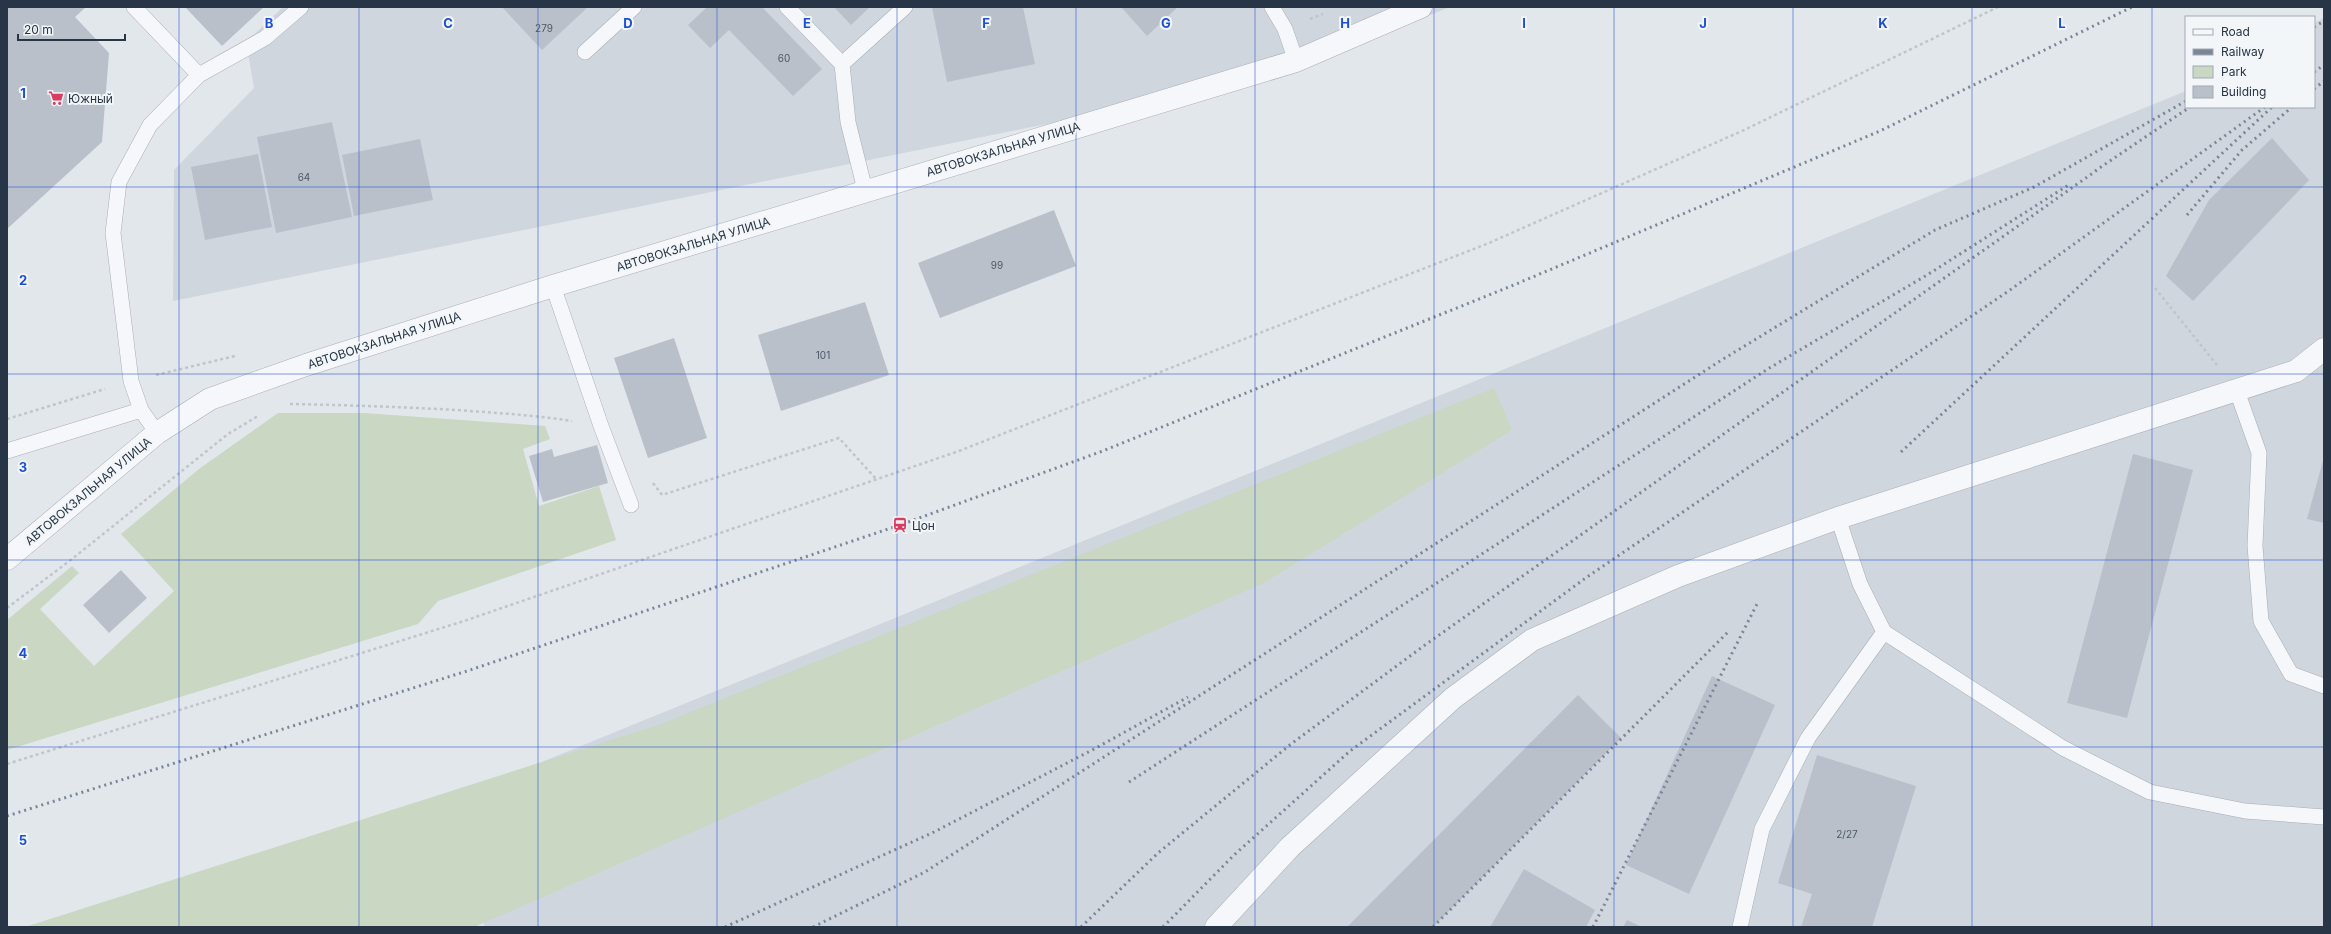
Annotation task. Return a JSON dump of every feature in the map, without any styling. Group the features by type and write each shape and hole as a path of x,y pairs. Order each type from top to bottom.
{"street":[{"name":"АВТОВОКЗАЛЬНАЯ УЛИЦА","path":"7,559 157,433 210,399 306,365 553,286 865,190 1296,61 1421,7"},
{"path":"1216,927 1290,847 1453,698 1532,640 1678,576 1838,518 2296,371 2324,348"}],"lane":[{"path":"134,7 199,75"},
{"path":"157,433 141,410 130,381 113,233 119,182 150,125 199,75 265,38 301,7"},
{"path":"585,52 634,7"},
{"path":"787,7 842,64 848,122 865,190"},
{"path":"842,64 905,7"},
{"path":"1272,7 1285,29 1296,61"},
{"path":"553,286 601,426 631,505"},
{"path":"2237,391 2259,453 2255,546 2261,621 2291,674 2324,686"},
{"path":"7,451 141,410"},
{"path":"1838,518 1860,584 1884,632 2063,748 2150,792 2245,811 2324,817"},
{"path":"1740,927 1762,829 1808,738 1884,632"}],"path":[{"path":"7,764 464,621 959,451 1489,243 1742,131 1998,7"},
{"path":"1285,29 1328,12"},
{"path":"2155,288 2237,391"},
{"path":"7,608 72,559 228,434 259,415"}],"shaded area":[{"path":"283,7 1450,7 1274,78 173,301 174,170 254,88 246,42"},
{"path":"2324,18 2324,927 485,927 434,806 2185,91 2185,108 2315,108 2315,22"}],"green space":[{"path":"1494,388 1512,430 1262,584 474,927 25,927 661,724"},
{"path":"278,413 364,413 545,426 550,439 523,449 539,506 599,486 616,540 438,601 418,624 7,750 7,620 72,566 79,573 40,609 94,666 174,591 121,534 199,469"}],"building":[{"name":"Южный","path":"7,7 86,7 75,17 109,53 102,142 7,229"},
{"path":"185,7 264,7 222,46"},
{"path":"502,7 588,7 542,50"},
{"path":"707,7 762,7 822,69 793,96 729,30 710,48 688,25"},
{"path":"834,7 870,7 851,25"},
{"path":"932,7 1023,7 1035,64 947,82"},
{"path":"1121,7 1178,7 1147,36"},
{"path":"332,122 352,217 276,233 257,137"},
{"path":"2272,138 2309,180 2193,301 2166,276 2209,200"},
{"path":"420,139 433,200 354,216 342,155"},
{"path":"258,154 272,227 205,240 191,167"},
{"path":"1054,210 1076,266 940,318 918,263"},
{"path":"865,302 889,375 781,411 758,335"},
{"path":"674,338 707,438 648,458 614,358"},
{"path":"597,445 608,483 543,502 529,456 552,449 554,457"},
{"path":"2133,454 2193,470 2127,718 2067,703"},
{"path":"2324,457 2324,523 2307,519"},
{"path":"121,570 147,598 109,633 83,605"},
{"path":"1712,676 1775,705 1689,894 1626,865"},
{"path":"1578,695 1621,738 1433,927 1347,927"},
{"path":"1817,755 1916,786 1872,927 1801,927 1812,894 1778,883"},
{"path":"1524,869 1595,910 1586,927 1490,927"},
{"path":"1627,920 1642,927 1623,927"}],"railway":[{"path":"7,816 467,671 900,525 1100,452 1516,284 1880,131 2132,7"},
{"path":"2315,26 2324,21"},
{"path":"2315,71 2324,65"},
{"path":"2315,88 2324,81"},
{"path":"813,927 925,872 1720,361 1935,230 2034,187 2185,102"},
{"path":"2095,171 2189,108"},
{"path":"1163,927 1233,856 1350,751 1587,577 2010,290 2264,108"},
{"path":"1901,452 2271,108"},
{"path":"2187,215 2242,150 2291,108"},
{"path":"1081,927 1158,853 1291,744 1425,645 2100,168"},
{"path":"1129,782 1771,367 1927,275 2070,184"},
{"path":"1593,927 1758,602"},
{"path":"1433,927 1728,632"},
{"path":"725,927 934,832 1096,748 1188,697"}],"place":[{"name":"Южный","path":"56,98"},
{"name":"Цон","path":"900,525"}]}
